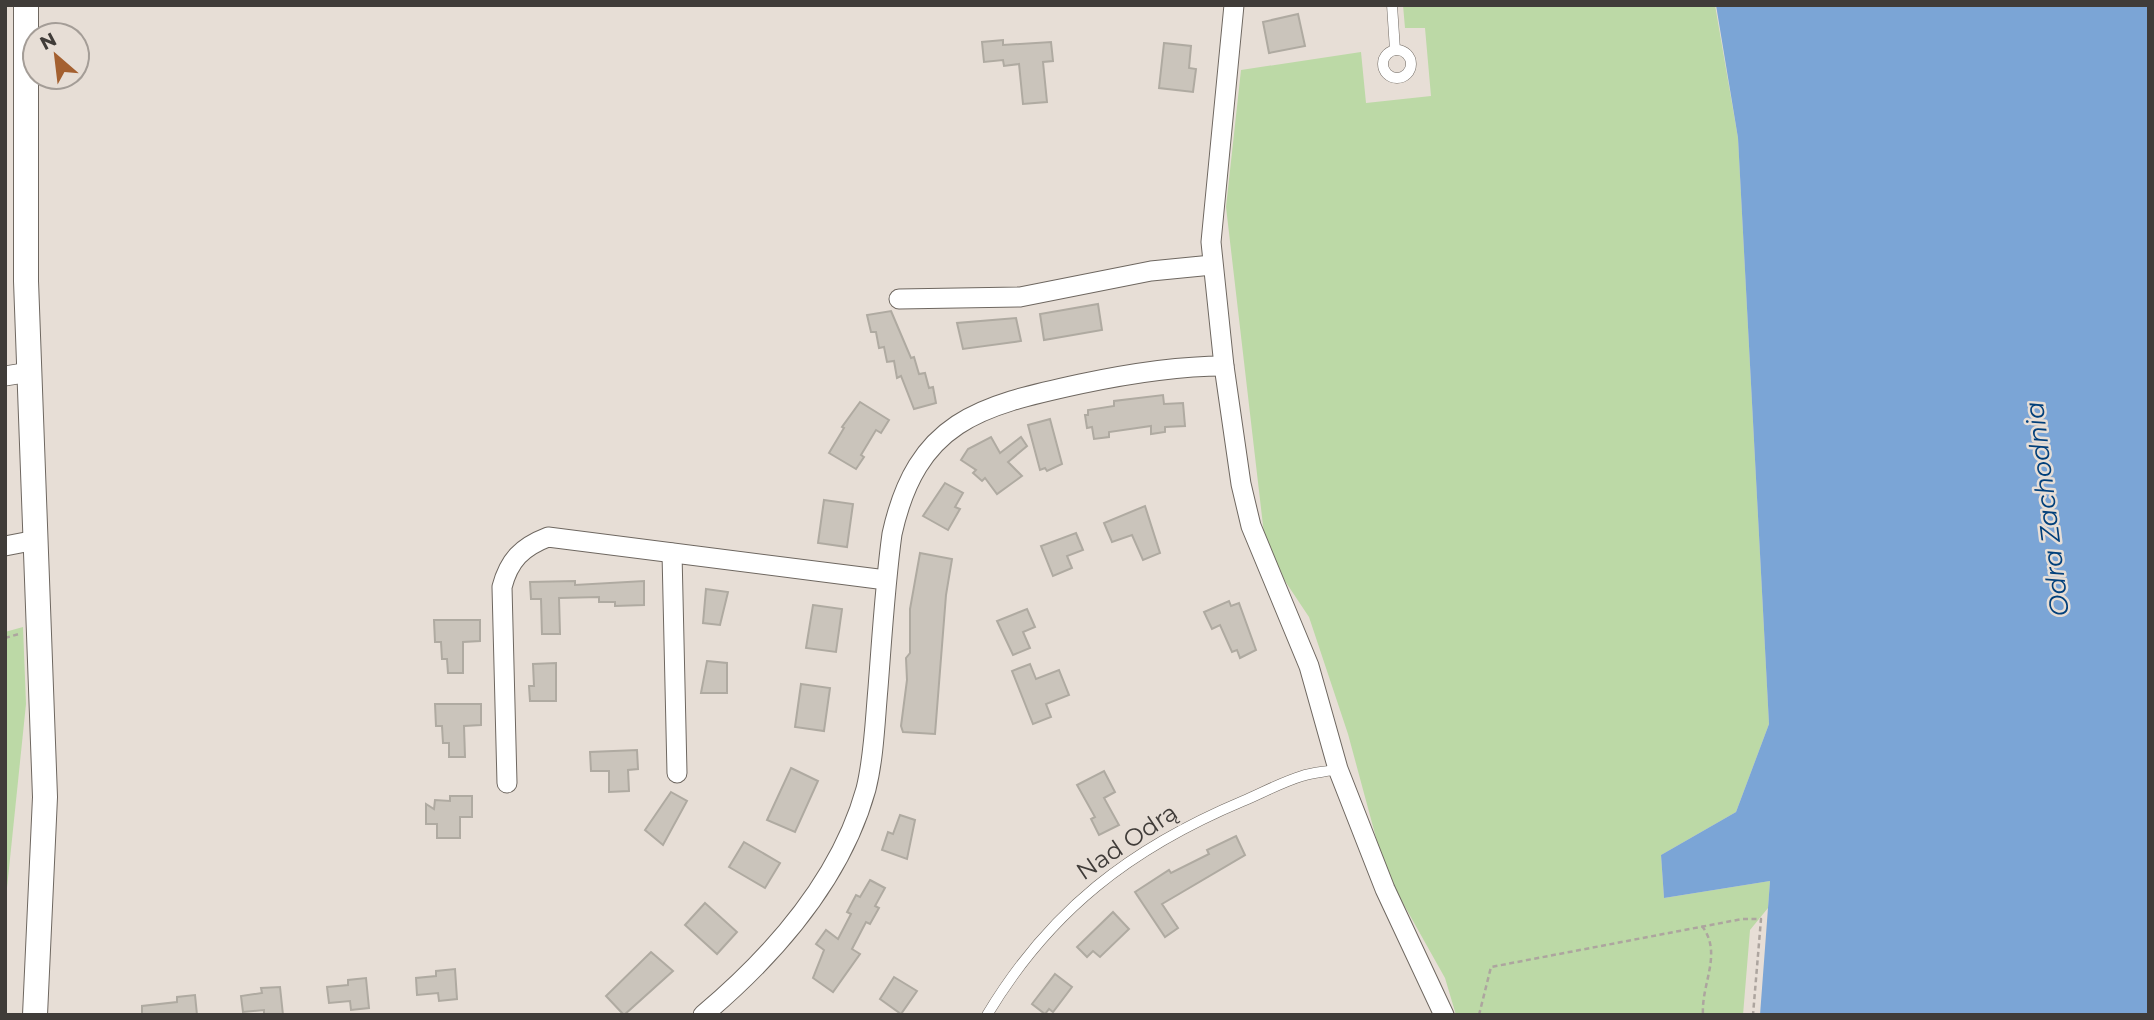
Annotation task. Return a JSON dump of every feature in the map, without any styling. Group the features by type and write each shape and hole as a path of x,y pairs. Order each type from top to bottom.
{"street":[{"path":"26,5 26,281 45,797 34,1015"},
{"path":"1234,5 1213,206 1212,265 1239,473 1251,526 1309,666 1338,769 1385,889 1444,1015"},
{"path":"899,299 1020,297 1151,271 1212,265"},
{"path":"703,1015 776,947 813,895 850,828 866,789 872,751 886,580 899,500 909,479 940,441 971,415 1005,402 1122,375 1224,366"},
{"path":"5,376 30,372"},
{"path":"506,783 502,587 506,571 515,556 528,544 548,537 886,580"},
{"path":"5,546 36,540"},
{"path":"672,553 677,773"}],"lane":[{"path":"1392,5 1395,50"},
{"name":"Nad Odrą","path":"987,1015 1033,946 1058,919 1126,862 1186,825 1211,814 1303,775 1338,769"}],"path":[{"path":"1479,1015 1491,967 1702,926 1742,919 1761,919 1753,1015"},
{"path":"1702,926 1711,937 1713,949 1702,1002 1703,1015"}],"green space":[{"path":"1403,5 1715,5 1738,138 1769,724 1736,812 1661,855 1664,898 1770,881 1768,908 1750,930 1743,1015 1456,1015 1445,978 1385,871 1348,734 1309,617 1285,581 1264,534 1226,207 1241,70 1361,52 1366,103 1431,96 1425,28 1405,28"},
{"path":"23,627 26,704 5,907 5,632"}],"water":[{"name":"Odra Zachodnia","path":"1716,5 2149,5 2149,1015 1760,1015 1770,881 1664,898 1661,855 1736,812 1769,724 1738,138"}],"building":[{"path":"1298,14 1305,46 1269,53 1263,22"},
{"path":"1003,40 1003,45 1051,42 1053,61 1043,62 1047,102 1023,104 1019,64 1004,66 1003,60 984,62 982,42"},
{"path":"1164,43 1191,46 1189,68 1196,69 1193,92 1159,88"},
{"path":"1098,304 1102,330 1044,340 1040,314"},
{"path":"891,311 911,358 914,357 919,374 925,373 929,388 933,387 936,403 914,409 901,376 897,378 894,361 887,362 884,347 879,348 876,332 871,332 867,315"},
{"path":"1016,318 1021,341 963,349 957,323"},
{"path":"1163,395 1164,404 1183,403 1185,426 1165,427 1165,432 1151,434 1151,426 1109,432 1109,437 1094,439 1092,427 1087,428 1085,415 1088,415 1088,410 1114,406 1114,401"},
{"path":"860,402 889,420 881,433 876,430 856,469 829,453 844,428 842,427"},
{"path":"1050,419 1062,464 1047,471 1045,468 1040,470 1028,425"},
{"path":"991,437 1000,453 1021,437 1027,446 1008,462 1022,476 997,494 985,478 982,481 973,473 976,470 961,460 968,449"},
{"path":"945,483 963,493 955,507 960,509 948,530 923,516"},
{"path":"824,500 853,504 847,547 818,543"},
{"path":"1145,506 1160,553 1143,560 1132,535 1112,542 1104,523"},
{"path":"1076,533 1083,550 1067,556 1072,568 1053,576 1041,546"},
{"path":"920,553 952,559 946,595 935,734 903,732 901,726 907,680 906,658 910,653 910,609"},
{"path":"575,581 575,585 644,581 644,605 615,606 615,602 599,602 599,597 559,598 560,634 542,634 541,599 531,599 530,582"},
{"path":"706,589 728,592 720,625 703,623"},
{"path":"1229,601 1231,606 1239,603 1256,650 1240,658 1237,650 1232,652 1220,625 1212,629 1204,612"},
{"path":"813,605 842,609 836,652 806,648"},
{"path":"1027,609 1035,627 1023,632 1030,648 1013,655 997,621"},
{"path":"434,620 480,620 480,641 463,642 463,673 448,673 447,659 442,659 441,642 435,642"},
{"path":"707,661 727,663 727,693 701,693"},
{"path":"556,663 556,701 530,701 529,686 534,686 533,664"},
{"path":"1030,664 1036,679 1059,670 1069,695 1046,704 1051,717 1033,724 1012,671"},
{"path":"801,684 830,688 824,731 795,727"},
{"path":"435,704 481,704 481,725 464,726 465,757 449,757 449,743 443,743 442,726 436,726"},
{"path":"637,750 638,769 628,770 629,791 609,792 609,771 591,771 590,752"},
{"path":"791,768 818,781 795,832 767,820"},
{"path":"1104,771 1115,792 1104,798 1119,825 1099,835 1091,819 1095,817 1077,785"},
{"path":"671,792 687,801 663,845 645,830"},
{"path":"450,796 472,796 472,817 460,817 460,838 437,838 437,824 426,824 426,804 434,809 435,800 450,801"},
{"path":"900,815 915,820 907,859 882,850 888,832 893,834"},
{"path":"1236,836 1245,855 1162,904 1178,928 1165,937 1135,892 1169,870 1171,873 1209,854 1207,850"},
{"path":"744,842 780,863 765,888 729,867"},
{"path":"870,880 885,888 875,906 879,908 870,924 866,922 852,949 860,954 833,992 813,978 824,950 816,944 826,930 838,939 851,914 847,912 856,895 860,897"},
{"path":"705,903 737,932 717,954 685,925"},
{"path":"1113,912 1129,929 1100,957 1093,951 1087,957 1077,947"},
{"path":"651,952 673,971 624,1015 606,996"},
{"path":"455,969 457,999 439,1001 438,993 417,995 416,978 436,976 436,971"},
{"path":"1055,974 1072,987 1053,1012 1049,1009 1045,1014 1032,1004"},
{"path":"894,977 917,991 901,1014 880,999"},
{"path":"366,978 369,1008 351,1010 350,1001 329,1003 327,987 348,985 348,980"},
{"path":"280,987 283,1015 264,1015 264,1010 243,1012 241,996 262,993 261,988"},
{"path":"195,995 197,1015 142,1015 142,1006 177,1002 177,997"}]}
